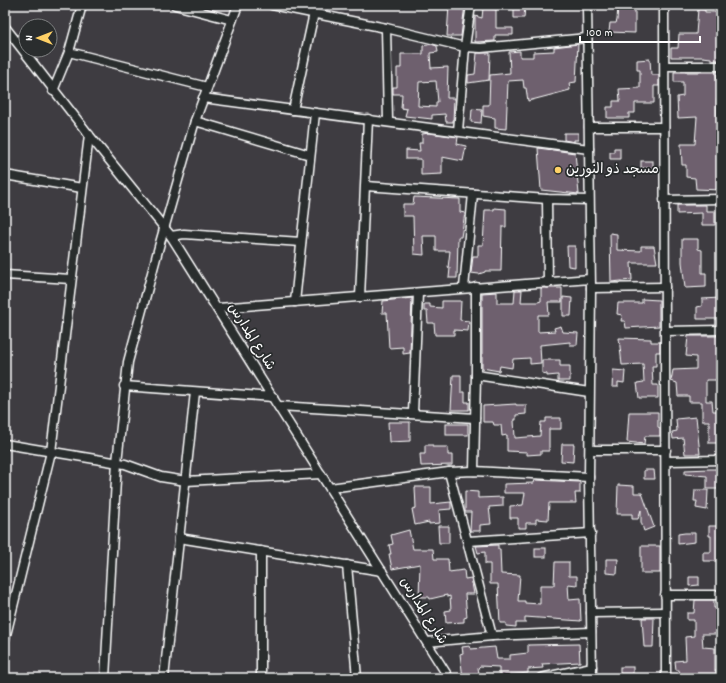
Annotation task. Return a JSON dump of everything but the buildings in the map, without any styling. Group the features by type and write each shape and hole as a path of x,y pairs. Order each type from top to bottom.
{"street":[{"path":"53,91 68,52 82,5"},
{"path":"175,5 232,20"},
{"path":"105,678 117,462 124,386 133,339 195,121 238,5"},
{"path":"272,5 386,28 465,47 481,48 588,38"},
{"path":"458,131 465,47 471,5"},
{"path":"588,5 591,288 589,477 592,678"},
{"path":"664,5 664,200 667,461 665,595 666,678"},
{"path":"294,110 314,14"},
{"name":"شارع المدارس","path":"5,27 53,91 165,227 218,308 450,678"},
{"path":"386,28 388,121"},
{"path":"68,52 207,88"},
{"path":"665,66 721,66"},
{"path":"203,98 589,148"},
{"path":"295,302 300,242 315,113"},
{"path":"360,297 368,119"},
{"path":"195,121 310,155"},
{"path":"589,127 664,127"},
{"path":"5,638 51,452 89,135"},
{"path":"5,175 82,188"},
{"path":"366,186 547,199 589,200"},
{"path":"464,288 473,194"},
{"path":"664,200 721,198"},
{"path":"547,199 548,283"},
{"path":"171,236 184,234 300,242"},
{"path":"5,275 71,279"},
{"path":"218,308 590,279"},
{"path":"474,471 476,287"},
{"path":"591,288 665,287"},
{"path":"413,413 418,293"},
{"path":"666,331 721,330"},
{"path":"476,375 589,392"},
{"path":"124,386 273,397"},
{"path":"164,678 195,392"},
{"path":"279,406 413,413 475,418"},
{"path":"5,444 117,462 161,477 186,481 321,474"},
{"path":"590,450 666,450"},
{"path":"667,461 721,460"},
{"path":"330,488 449,472 474,471 589,477"},
{"path":"449,472 492,636"},
{"path":"468,541 591,532"},
{"path":"179,538 382,571"},
{"path":"260,551 261,678"},
{"path":"347,566 357,678"},
{"path":"665,595 721,595"},
{"path":"591,613 665,612"},
{"path":"427,642 492,636 591,632"},
{"path":"541,678 592,667"}],"place":[{"name":"مسجد ذو النورين","path":"558,170"}]}
